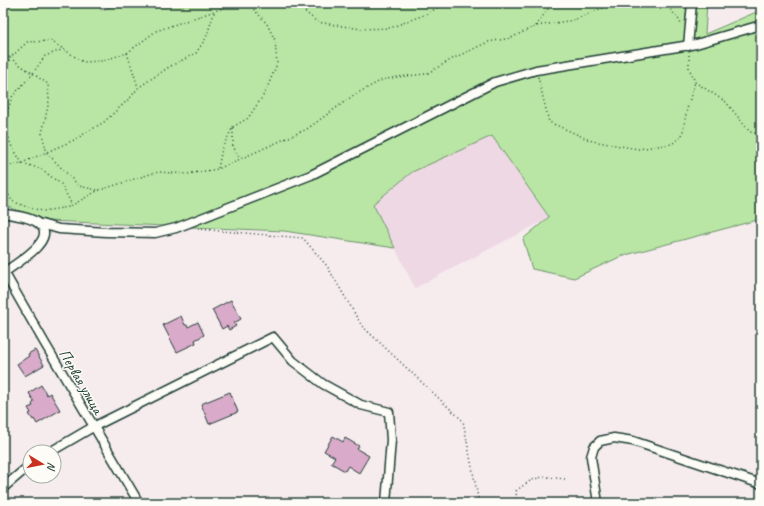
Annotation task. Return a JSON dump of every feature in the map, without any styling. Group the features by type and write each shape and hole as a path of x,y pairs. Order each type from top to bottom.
{"street":[{"path":"688,46 692,3"},
{"path":"3,213 33,220 40,224 59,229 155,233 176,228 311,175 495,82 536,70 688,46 761,25"},
{"path":"4,272 35,250 42,242 43,232 40,224"},
{"name":"Первая улица","path":"4,272 93,427 139,503"},
{"path":"62,445 93,427 273,337 293,361 323,384 361,404 389,412 391,440 386,503"},
{"path":"598,503 591,457 594,446 600,441 614,438 633,441 761,484"},
{"path":"3,488 22,472"}],"path":[{"path":"3,78 10,58 27,42 51,41 83,62 102,61 127,53 156,31 235,4 252,6 275,3 302,9 317,22 361,29 390,28 429,13 444,3"},
{"path":"536,26 552,3"},
{"path":"3,172 6,189 12,201 26,207 43,211 69,207 97,191 150,174 159,172 187,174 218,169 307,128 354,95 382,80 426,74 454,58 488,42 511,38 536,26 574,20 609,5 665,4 679,20 682,26"},
{"path":"218,169 222,148 233,127 248,118 265,93 278,64 275,40 267,24 252,6"},
{"path":"3,167 22,164 47,153 74,140 104,122 130,98 138,88 169,67 196,53 206,38 215,10"},
{"path":"688,46 689,68 695,82 726,102 750,132 761,134"},
{"path":"64,49 45,56 33,73 12,97 4,122 11,145 22,164 41,169 61,184 72,205"},
{"path":"3,51 10,58 48,84 49,101 42,134 47,153 79,186 97,191"},
{"path":"127,53 138,88"},
{"path":"536,70 549,122 592,141 638,149 672,144 682,136 687,109 695,82"},
{"path":"233,127 232,146 240,159"},
{"path":"192,229 303,238 327,266 362,326 463,421 479,503"},
{"path":"517,503 516,491 530,480 544,476 565,479"}],"shaded area":[{"path":"492,136 549,218 415,288 373,204 412,172"}],"green space":[{"path":"3,3 99,3 101,10 123,3 707,3 705,34 761,10 761,219 622,256 574,278 532,269 523,239 549,217 492,136 412,172 373,204 395,248 284,231 48,221 3,205"}],"building":[{"path":"231,300 241,319 234,323 236,326 229,330 227,326 222,329 212,310"},
{"path":"181,316 185,325 188,327 198,322 204,335 195,340 196,343 177,352 163,325"},
{"path":"35,350 44,365 25,376 17,364"},
{"path":"41,385 47,395 50,393 60,410 37,424 29,414 31,413 28,408 33,406 32,404 34,402 29,393"},
{"path":"230,392 238,412 209,424 201,404"},
{"path":"333,436 343,442 345,438 359,446 357,449 369,456 359,473 348,466 345,471 331,463 335,457 324,451"}]}
